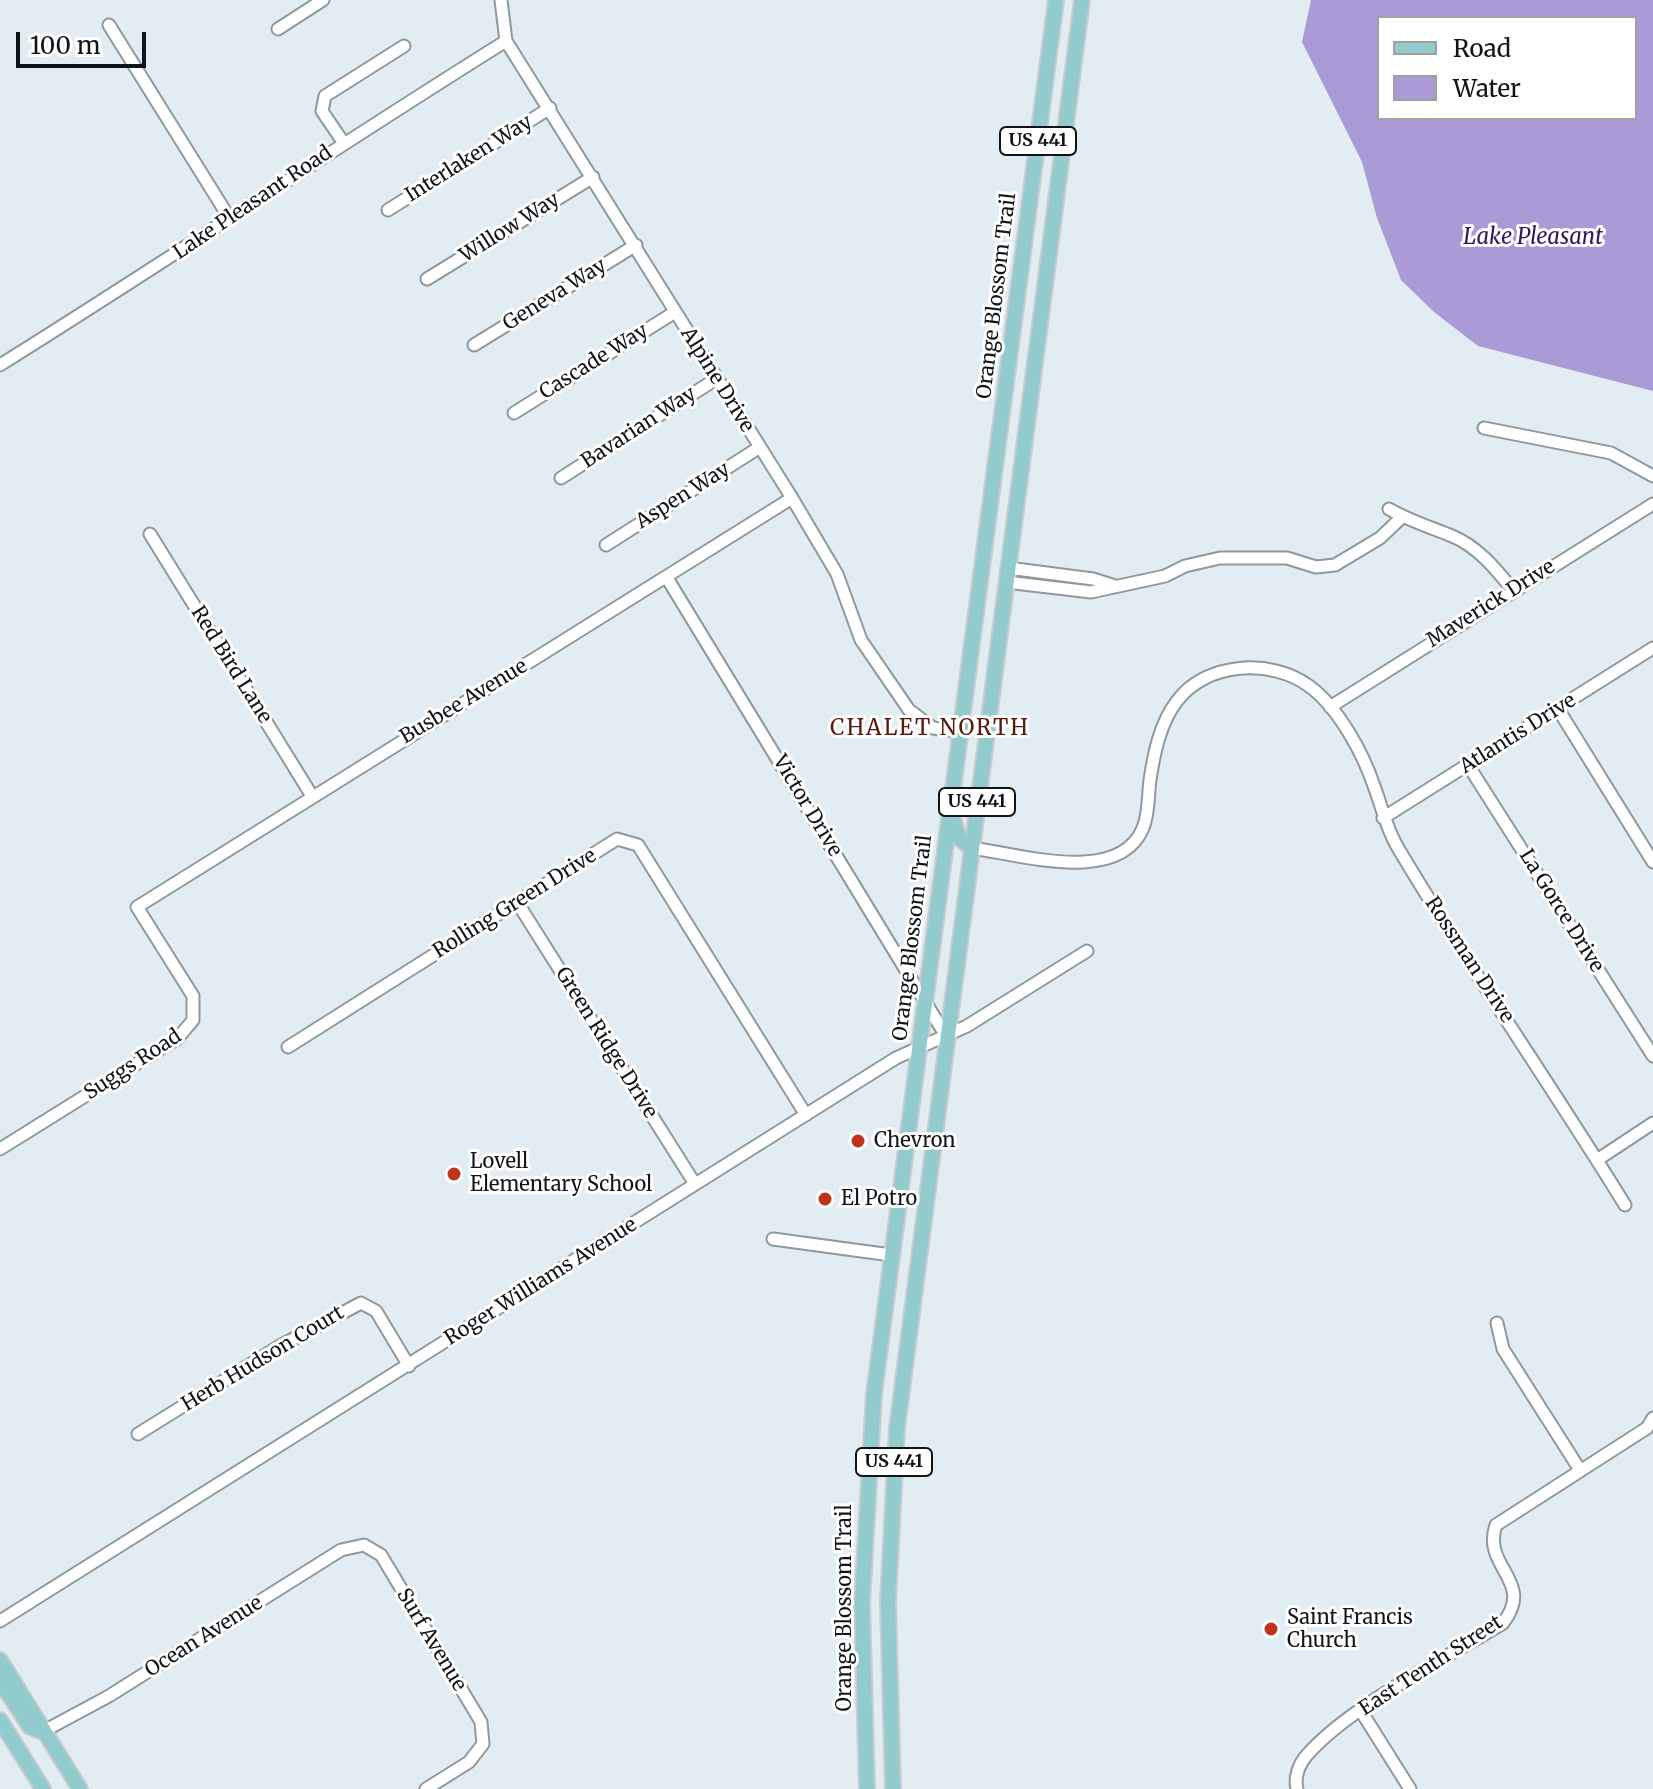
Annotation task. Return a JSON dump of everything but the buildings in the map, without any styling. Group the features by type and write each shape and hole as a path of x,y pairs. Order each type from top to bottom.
{"main road":[{"name":"Orange Blossom Trail","path":"867,1789 862,1603 874,1394 1056,0"},
{"name":"US 441","path":"893,1789 890,1720 892,1487 916,1258 1082,0"},
{"path":"1011,345 1037,349"},
{"path":"950,806 959,838 971,848"},
{"path":"891,1255 916,1258"},
{"path":"867,1486 892,1487"},
{"path":"0,1660 80,1789"},
{"path":"0,1681 30,1727 44,1731"},
{"path":"0,1720 43,1789"},
{"path":"864,1721 890,1720"}],"street":[{"path":"278,29 323,0"},
{"name":"Alpine Drive","path":"501,0 506,41 792,498 837,574 861,640 909,710 933,728 960,732"},
{"path":"109,25 230,219"},
{"name":"Lake Pleasant Road","path":"0,365 230,219 343,142 506,41"},
{"path":"343,142 322,111 325,96 404,46"},
{"name":"Interlaken Way","path":"388,210 550,108"},
{"name":"Willow Way","path":"427,279 593,177"},
{"name":"Geneva Way","path":"474,345 636,245"},
{"name":"Cascade Way","path":"514,413 675,312"},
{"name":"Bavarian Way","path":"561,478 716,379"},
{"path":"1484,428 1611,453 1653,476"},
{"name":"Aspen Way","path":"606,545 760,447"},
{"name":"Busbee Avenue","path":"137,907 792,498"},
{"name":"Maverick Drive","path":"1330,707 1512,589 1653,504"},
{"path":"1389,509 1454,537 1494,567 1512,589"},
{"path":"1007,575 1091,592 1119,588 1220,558 1287,558 1316,567 1335,565 1380,538 1402,517"},
{"name":"Red Bird Lane","path":"150,534 312,796"},
{"name":"Victor Drive","path":"667,578 946,1036"},
{"path":"1649,651 1653,667"},
{"name":"Atlantis Drive","path":"1383,818 1649,651"},
{"name":"Rossman Drive","path":"971,848 1094,864 1126,851 1144,826 1153,759 1162,727 1178,699 1210,676 1236,668 1269,669 1309,685 1330,707 1363,759 1383,818 1396,845 1625,1205"},
{"path":"1558,709 1653,862"},
{"name":"La Gorce Drive","path":"1468,765 1653,1056"},
{"name":"Rolling Green Drive","path":"288,1047 617,839 638,845 806,1115"},
{"name":"Green Ridge Drive","path":"517,902 695,1184"},
{"name":"Suggs Road","path":"0,1149 178,1038 193,1020 193,996 137,907"},
{"name":"Roger Williams Avenue","path":"0,1621 896,1058 967,1026 1087,951"},
{"path":"1597,1160 1653,1123"},
{"path":"773,1239 891,1255"},
{"name":"Herb Hudson Court","path":"138,1434 278,1347 361,1303 376,1311 409,1366"},
{"path":"1497,1323 1503,1349 1580,1470"},
{"name":"East Tenth Street","path":"1297,1789 1298,1768 1306,1755 1361,1711 1503,1623 1516,1604 1515,1592 1493,1552 1496,1525 1647,1428 1653,1418"},
{"name":"Ocean Avenue","path":"44,1731 109,1696 341,1550 364,1545"},
{"name":"Surf Avenue","path":"364,1545 381,1555 481,1722 483,1744 469,1762 426,1789"},
{"path":"1361,1711 1410,1789"}],"water":[{"name":"Lake Pleasant","path":"1311,0 1653,0 1653,391 1478,346 1434,312 1401,280 1377,218 1362,162 1302,42"}],"place":[{"name":"Chevron","path":"858,1141"},
{"name":"Lovell Elementary School","path":"454,1174"},
{"name":"El Potro","path":"825,1199"},
{"name":"Saint Francis Church","path":"1271,1629"}],"district":[{"name":"CHALET NORTH","path":"930,729"}]}
